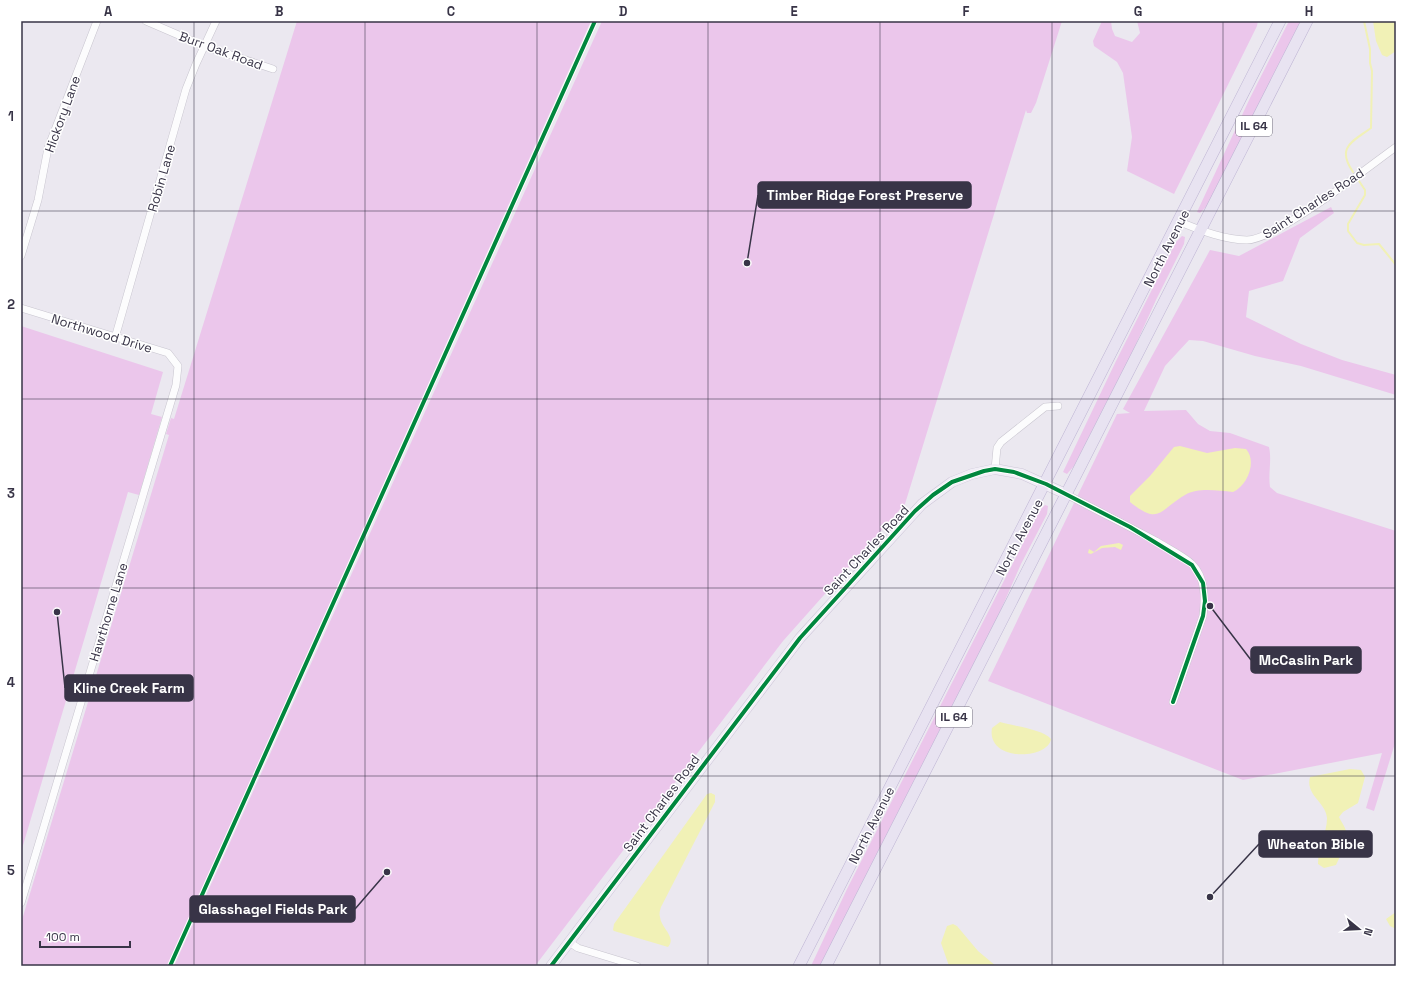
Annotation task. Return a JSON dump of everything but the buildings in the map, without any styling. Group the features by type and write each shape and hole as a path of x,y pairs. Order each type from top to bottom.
{"main road":[{"name":"North Avenue","path":"799,966 1180,222 1280,21"},
{"name":"North Avenue","path":"826,966 1307,21"}],"street":[{"name":"Hickory Lane","path":"21,256 38,200 50,144 97,21"},
{"name":"Burr Oak Road","path":"146,21 204,46 273,69"},
{"name":"Robin Lane","path":"115,338 186,89 216,21"},
{"name":"Saint Charles Road","path":"1180,222 1201,231 1236,239 1248,240 1266,235 1294,219 1396,147"},
{"name":"Northwood Drive","path":"21,308 168,353 178,366"},
{"name":"Hawthorne Lane","path":"21,904 176,385 178,366"},
{"path":"995,470 997,448 1000,442 1045,407 1058,406"},
{"name":"Saint Charles Road","path":"551,966 761,687 800,638 897,530 933,495 948,484 964,477 995,470 1014,472 1046,484 1130,527 1174,552 1192,565 1202,583 1205,601 1203,616 1173,702"},
{"path":"569,942 578,948 636,966"}],"shaded area":[{"path":"297,21 591,21 167,966 21,966 21,923 169,435 166,434 171,418 174,419"},
{"path":"602,21 1062,21 1036,103 1031,113 1027,113 1026,110 905,504 783,641 535,966 174,966"},
{"path":"1102,21 1111,21 1115,36 1132,42 1140,33 1137,21 1258,21 1257,26 1174,194 1127,171 1132,137 1123,73 1117,62 1094,46 1093,41"},
{"path":"1289,21 1302,21 1207,206 1200,213 1197,212 1250,98"},
{"path":"1373,21 1396,21 1396,51 1387,57 1382,55 1376,41"},
{"path":"1331,207 1334,213 1300,238 1283,281 1249,291 1246,317 1301,344 1342,360 1396,375 1396,395 1301,366 1255,356 1203,341 1189,340 1165,366 1144,411 1186,410 1198,424 1210,431 1230,433 1269,447 1270,487 1277,493 1396,531 1396,740 1374,811 1366,808 1382,753 1243,780 988,681 1117,414 1130,413 1123,409 1210,250 1239,256"},
{"path":"1182,236 1185,237 1184,244 1131,355 1074,466 1067,474 1063,472 1116,361 1176,242"},
{"path":"21,326 163,372 151,414 162,417 139,495 128,492 21,852"},
{"path":"1180,446 1207,453 1235,448 1246,449 1251,460 1251,466 1247,478 1238,489 1233,492 1209,490 1196,491 1185,495 1159,513 1148,513 1130,502 1130,496 1150,476 1174,447"},
{"path":"1045,505 1048,506 1047,514 1021,564 999,614 820,966 811,966 847,889 1040,510"},
{"path":"1119,543 1123,545 1121,550 1115,547 1102,548 1091,554 1088,553 1089,549 1094,552 1101,546"},
{"path":"1000,722 1035,730 1051,739 1047,746 1040,751 1029,754 1007,752 998,747 993,739 992,728"},
{"path":"1350,769 1361,770 1365,777 1358,803 1343,812 1339,817 1345,827 1347,835 1342,853 1336,865 1324,868 1318,864 1318,858 1326,829 1327,818 1326,812 1310,789 1310,777"},
{"path":"711,793 715,795 715,802 660,909 661,921 671,940 668,947 614,931 614,924 707,794"},
{"path":"1396,912 1396,929 1390,926 1386,919"},
{"path":"953,924 957,926 978,951 996,966 949,966 941,943 947,926"}],"waterway":[{"path":"1353,172 1346,157 1348,146 1352,141 1371,128 1372,71 1370,63 1370,49 1364,21"},
{"path":"1359,181 1365,190 1365,195 1348,224 1348,231 1357,243 1364,245 1379,244 1396,265"}],"cycle path":[{"path":"170,966 595,21"},
{"path":"551,966 800,638 915,511 933,495 952,482 984,471 995,469 1014,472 1046,484 1130,527 1192,565 1203,583 1205,601 1203,616 1173,702"}],"place":[{"name":"Timber Ridge Forest Preserve","path":"747,263"},
{"name":"McCaslin Park","path":"1210,606"},
{"name":"Kline Creek Farm","path":"57,612"},
{"name":"Glasshagel Fields Park","path":"387,872"},
{"name":"Wheaton Bible","path":"1210,897"}]}
